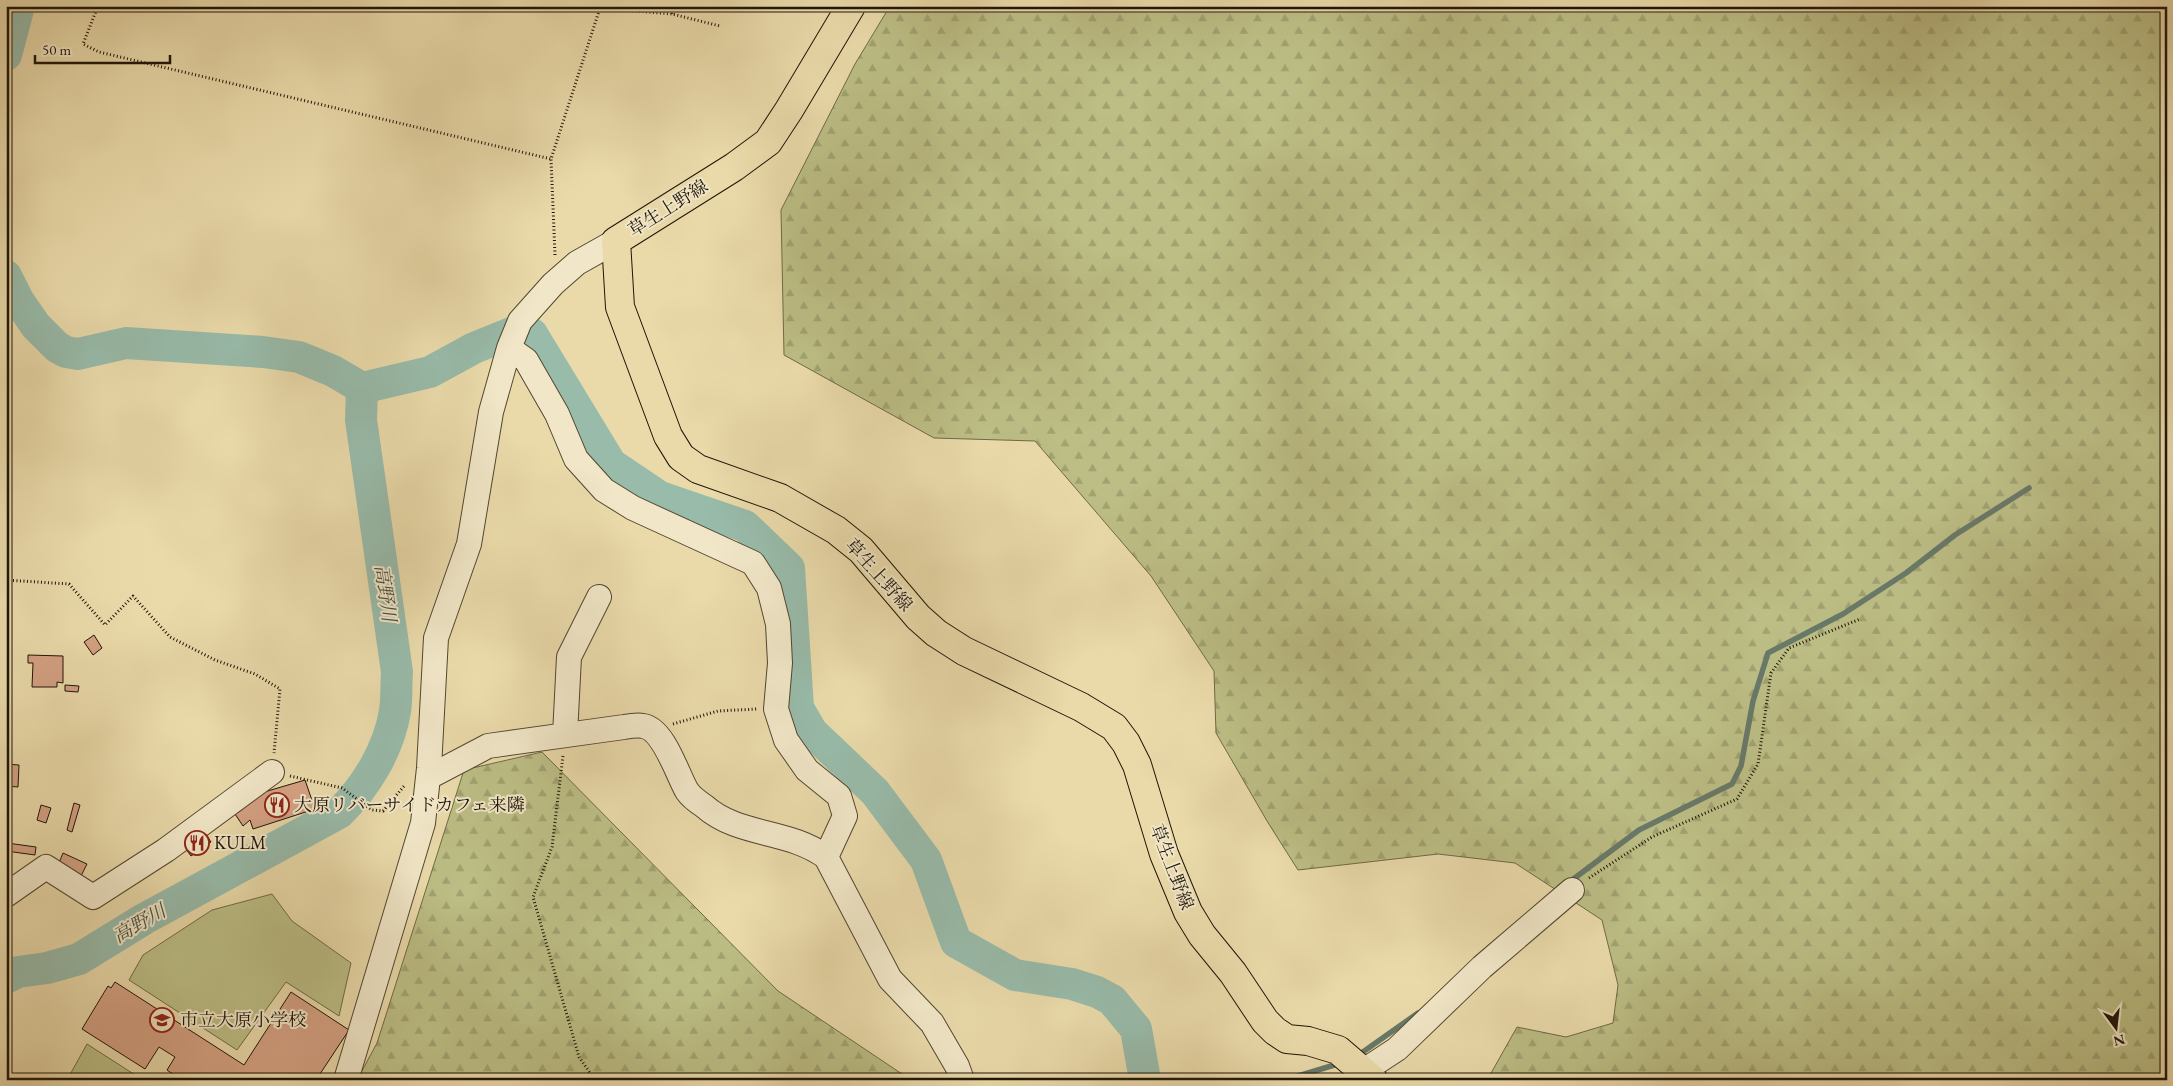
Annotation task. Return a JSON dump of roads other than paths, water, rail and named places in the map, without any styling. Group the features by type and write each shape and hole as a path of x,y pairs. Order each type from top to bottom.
{"main road":[{"name":"草生上野線","path":"851,6 768,142 734,167 616,241 620,307 668,436 681,457 698,469 780,498 836,530 861,550 918,617 936,633 964,651 1081,707 1114,727 1126,743 1136,765 1164,854 1188,912 1202,935 1233,973 1265,1021 1287,1039 1338,1050 1369,1075"}],"street":[{"path":"346,1080 421,831 429,777 436,638 469,544 491,412 509,348 520,321 553,284 577,263 616,241"},
{"path":"509,348 526,360 557,414 576,459 604,490 633,508 753,563 769,588 778,624 780,663 776,709 786,740 807,770 839,796 845,816 826,857"},
{"path":"565,735 569,657 599,597"},
{"path":"429,777 488,746 624,727 645,726 659,736 688,793 713,815 739,827 784,837 811,846 826,857 890,979 932,1023 957,1066 962,1080"},
{"path":"6,895 46,867 93,898 166,850 272,772"},
{"path":"1369,1075 1482,967 1572,890"}],"waterway":[{"name":"高野川","path":"6,55 19,6"},
{"name":"高野川","path":"6,276 18,300 36,326 57,347 66,352 78,354 126,343 263,352 299,357 333,371 362,388"},
{"path":"362,388 430,372 474,348 519,330 532,334 611,464 660,497 745,526 789,568 798,708 812,732 875,792 926,860 956,942 1015,975 1072,984 1097,992 1112,1000 1136,1029 1145,1080"},
{"name":"高野川","path":"6,978 18,972 47,968 79,959 144,919 339,813 349,803 375,766 388,739 392,725 396,706 397,672 361,420 362,388"},
{"path":"1568,883 1639,830 1732,784 1741,766 1753,701 1768,653 1843,614 1906,573 1955,535 2029,488"},
{"path":"1360,1054 1418,1013"},
{"path":"1285,1080 1341,1063"}],"place":[{"name":"大原リバーサイドカフェ来隣","path":"277,805"},
{"name":"KULM","path":"197,843"},
{"name":"市立大原小学校","path":"162,1020"}]}
